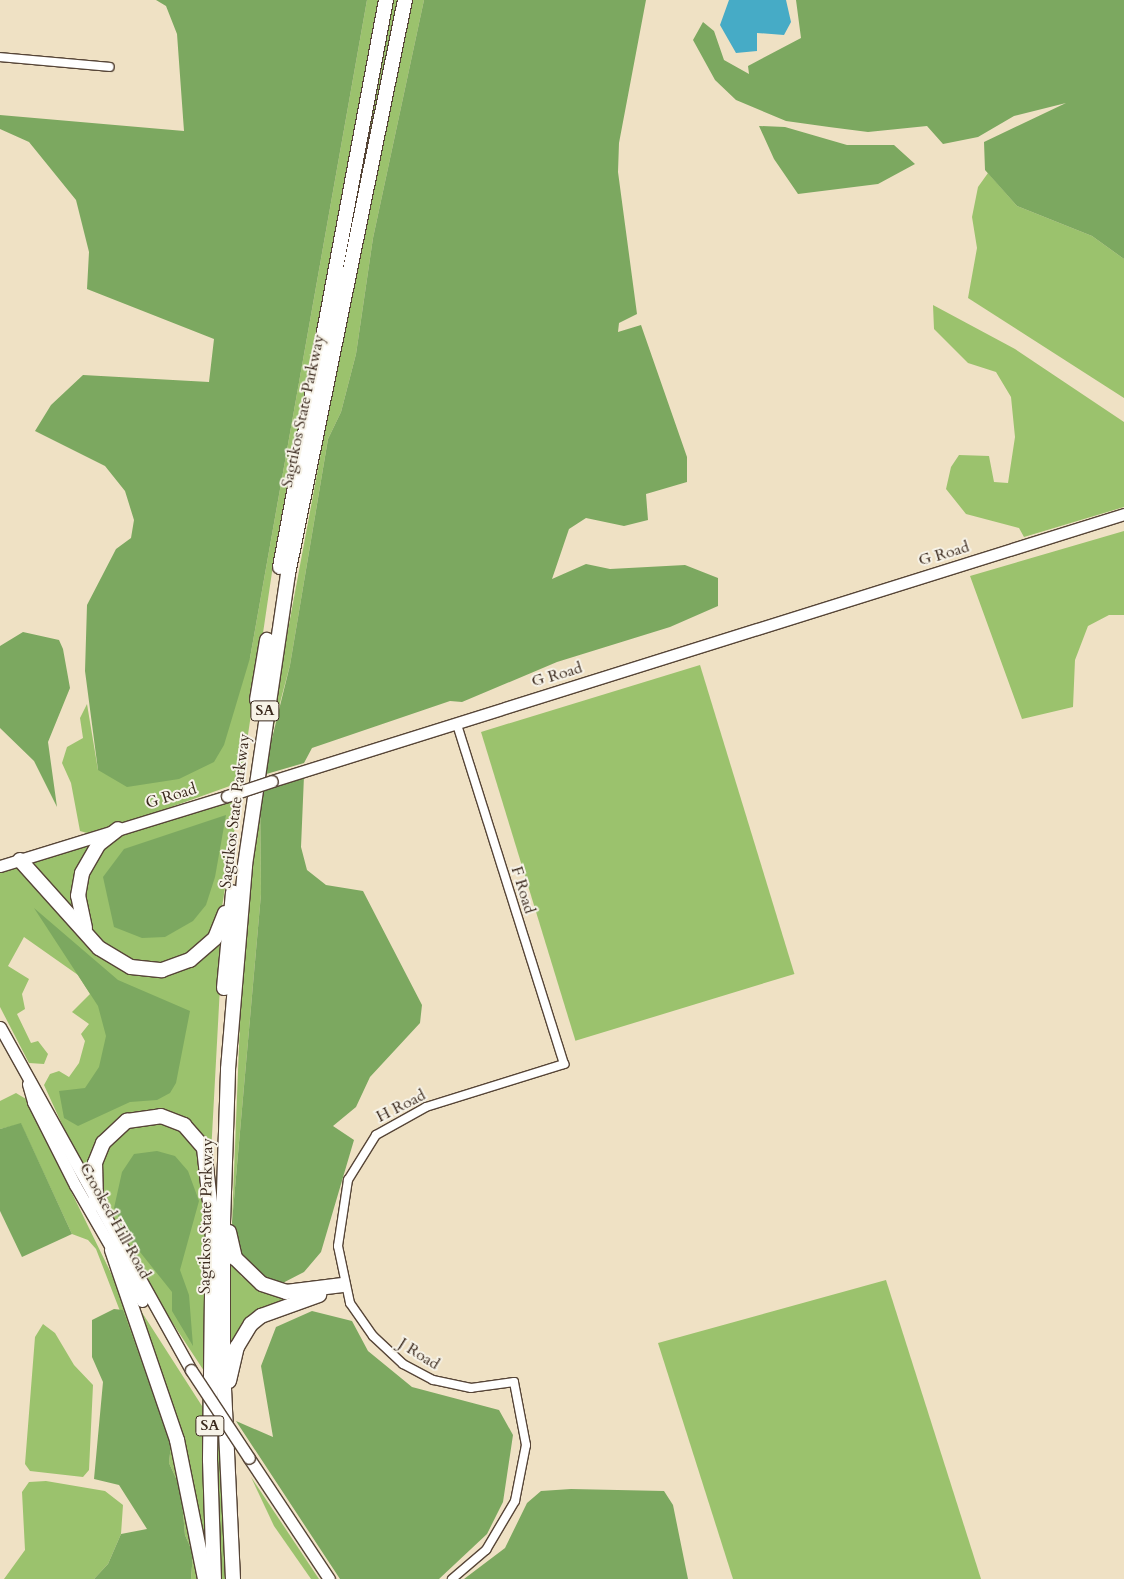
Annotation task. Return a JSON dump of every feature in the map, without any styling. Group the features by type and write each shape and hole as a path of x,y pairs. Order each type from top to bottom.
{"highway":[{"name":"Sagtikos State Parkway","path":"214,1579 210,1460 213,1231 218,1077 234,881 267,642 386,0"},
{"name":"Sagtikos State Parkway","path":"233,1579 225,1434 225,1136 239,932 265,709 292,556 405,0"},
{"path":"87,934 79,905 82,873 99,844 118,829"},
{"path":"20,860 106,954 131,967 162,970 182,964 215,938 234,881"},
{"path":"96,1203 95,1163 108,1136 135,1118 170,1118 190,1130 204,1148 213,1231"},
{"path":"225,1136 229,1233 242,1268 262,1284 286,1292 343,1285"},
{"path":"112,1250 177,1440 205,1579"},
{"path":"225,1434 233,1360 251,1324 261,1316 343,1285"}],"street":[{"path":"0,57 110,67"},
{"name":"G Road","path":"0,866 1124,514"},
{"name":"F Road","path":"457,724 564,1064"},
{"name":"Crooked Hill Road","path":"0,1027 27,1080 33,1102 112,1250 329,1579"},
{"name":"H Road","path":"343,1285 338,1246 343,1197 357,1163 376,1135 426,1107 564,1064"},
{"name":"Crooked Hill Road","path":"27,1080 42,1097 96,1203 191,1370"},
{"name":"J Road","path":"343,1285 373,1336 418,1374 471,1388 514,1382 526,1445 515,1501 486,1550 452,1579"}],"green space":[{"path":"156,0 367,0 250,658 224,745 214,762 179,779 127,787 98,770 85,671 87,605 116,549 131,538 134,520 125,491 105,466 35,431 51,405 83,375 209,382 214,339 87,289 89,252 76,200 29,142 0,129 0,115 184,131 177,34 166,6"},
{"path":"367,0 379,0 276,545 241,782 146,816 87,833 80,831 71,783 62,763 67,747 83,738 80,718 87,704 98,770 250,658"},
{"path":"391,0 401,0 368,161 360,159"},
{"path":"413,0 424,0 373,238 356,354 341,412 328,439 290,665 261,775 338,361"},
{"path":"424,0 646,0 619,143 618,172 637,314 619,323 618,332 641,325 687,457 687,482 646,494 648,520 624,526 586,518 569,529 552,579 586,564 610,569 685,565 718,578 718,606 670,627 557,662 462,702 450,701 312,748 304,763 263,775 290,665 328,439 341,412 356,354 373,238"},
{"path":"796,0 1124,0 1124,259 1092,236 1017,206 985,170 984,142 1066,103 1014,116 978,137 943,144 927,126 868,132 829,127 786,121 736,100 715,80 693,40 703,22 714,31 724,60 749,74 748,66 801,38"},
{"path":"759,126 785,127 847,145 894,145 915,164 878,184 798,194 774,159"},
{"path":"988,173 1017,206 1092,236 1124,259 1124,398 968,298 977,248 972,217 978,187"},
{"path":"933,305 1015,349 1124,422 1124,507 1024,537 1019,528 966,514 946,489 951,467 959,455 989,456 994,482 1008,483 1015,437 1011,397 996,372 968,363 934,329"},
{"path":"1124,531 1124,615 1109,615 1088,626 1075,660 1073,707 1022,719 970,576"},
{"path":"23,632 59,640 63,649 70,688 48,742 57,807 34,761 0,728 0,646"},
{"path":"700,665 794,974 575,1041 481,732"},
{"path":"304,776 301,847 307,870 326,885 363,891 422,1005 420,1023 370,1077 356,1107 333,1126 354,1140 321,1252 304,1272 275,1287 234,1248 232,1222 261,894 260,790"},
{"path":"260,790 261,894 232,1222 241,996"},
{"path":"240,796 221,913 212,935 184,958 147,965 114,954 92,931 82,901 84,877 94,855 126,831"},
{"path":"226,815 215,877 206,905 193,921 165,937 142,938 114,927 103,877 124,849"},
{"path":"95,840 77,913 29,861"},
{"path":"16,867 111,961 164,973 223,931 211,1154 162,1111 144,1111 123,1117 105,1131 95,1148 87,1179 44,1085 50,1074 59,1071 69,1077 79,1063 85,1041 81,1034 89,1024 72,1012 90,994 78,975 24,937 8,966 29,979 22,994 25,1009 17,1014 31,1043 38,1041 48,1054 44,1064 29,1063 0,1007 0,872"},
{"path":"34,908 118,980 190,1011 176,1083 170,1093 157,1100 130,1102 78,1126 64,1118 59,1091 85,1088 99,1067 106,1036 98,1006"},
{"path":"16,1093 26,1099 130,1312 169,1437 96,1249 88,1240 72,1234 21,1124 0,1129 0,1101"},
{"path":"162,1119 182,1128 198,1146 206,1193 208,1544 203,1544 134,1300 202,1406 204,1371 136,1267 101,1195 98,1170 103,1148 118,1130"},
{"path":"21,1123 72,1234 22,1257 0,1211 0,1129"},
{"path":"157,1151 175,1156 188,1171 199,1201 180,1270 189,1295 193,1346 172,1311 172,1292 132,1242 114,1208 122,1172 134,1154"},
{"path":"227,1246 241,1276 256,1287 312,1293 275,1305 228,1357"},
{"path":"886,1280 981,1579 733,1579 658,1343"},
{"path":"114,1309 123,1310 171,1444 169,1463 181,1489 185,1535 193,1553 191,1579 94,1579 108,1564 121,1534 147,1529 119,1485 94,1479 103,1382 92,1357 92,1320"},
{"path":"312,1311 352,1321 368,1351 412,1387 499,1410 513,1435 503,1502 487,1534 439,1579 340,1579 236,1421 273,1437 261,1366 276,1327"},
{"path":"43,1324 55,1333 74,1365 93,1385 89,1470 83,1477 30,1471 25,1464 35,1337"},
{"path":"215,1431 219,1436 228,1579 218,1579"},
{"path":"171,1444 178,1467 201,1579 191,1579 193,1553 185,1535 181,1489 169,1463"},
{"path":"251,1477 319,1579 311,1579 274,1526"},
{"path":"46,1481 105,1491 123,1505 121,1534 108,1564 94,1579 4,1579 25,1550 22,1492 29,1482"},
{"path":"571,1489 664,1491 673,1505 688,1579 464,1579 505,1548 527,1503 541,1491"}],"water":[{"path":"729,0 786,0 791,22 784,35 757,33 757,51 736,53 720,25"}]}
